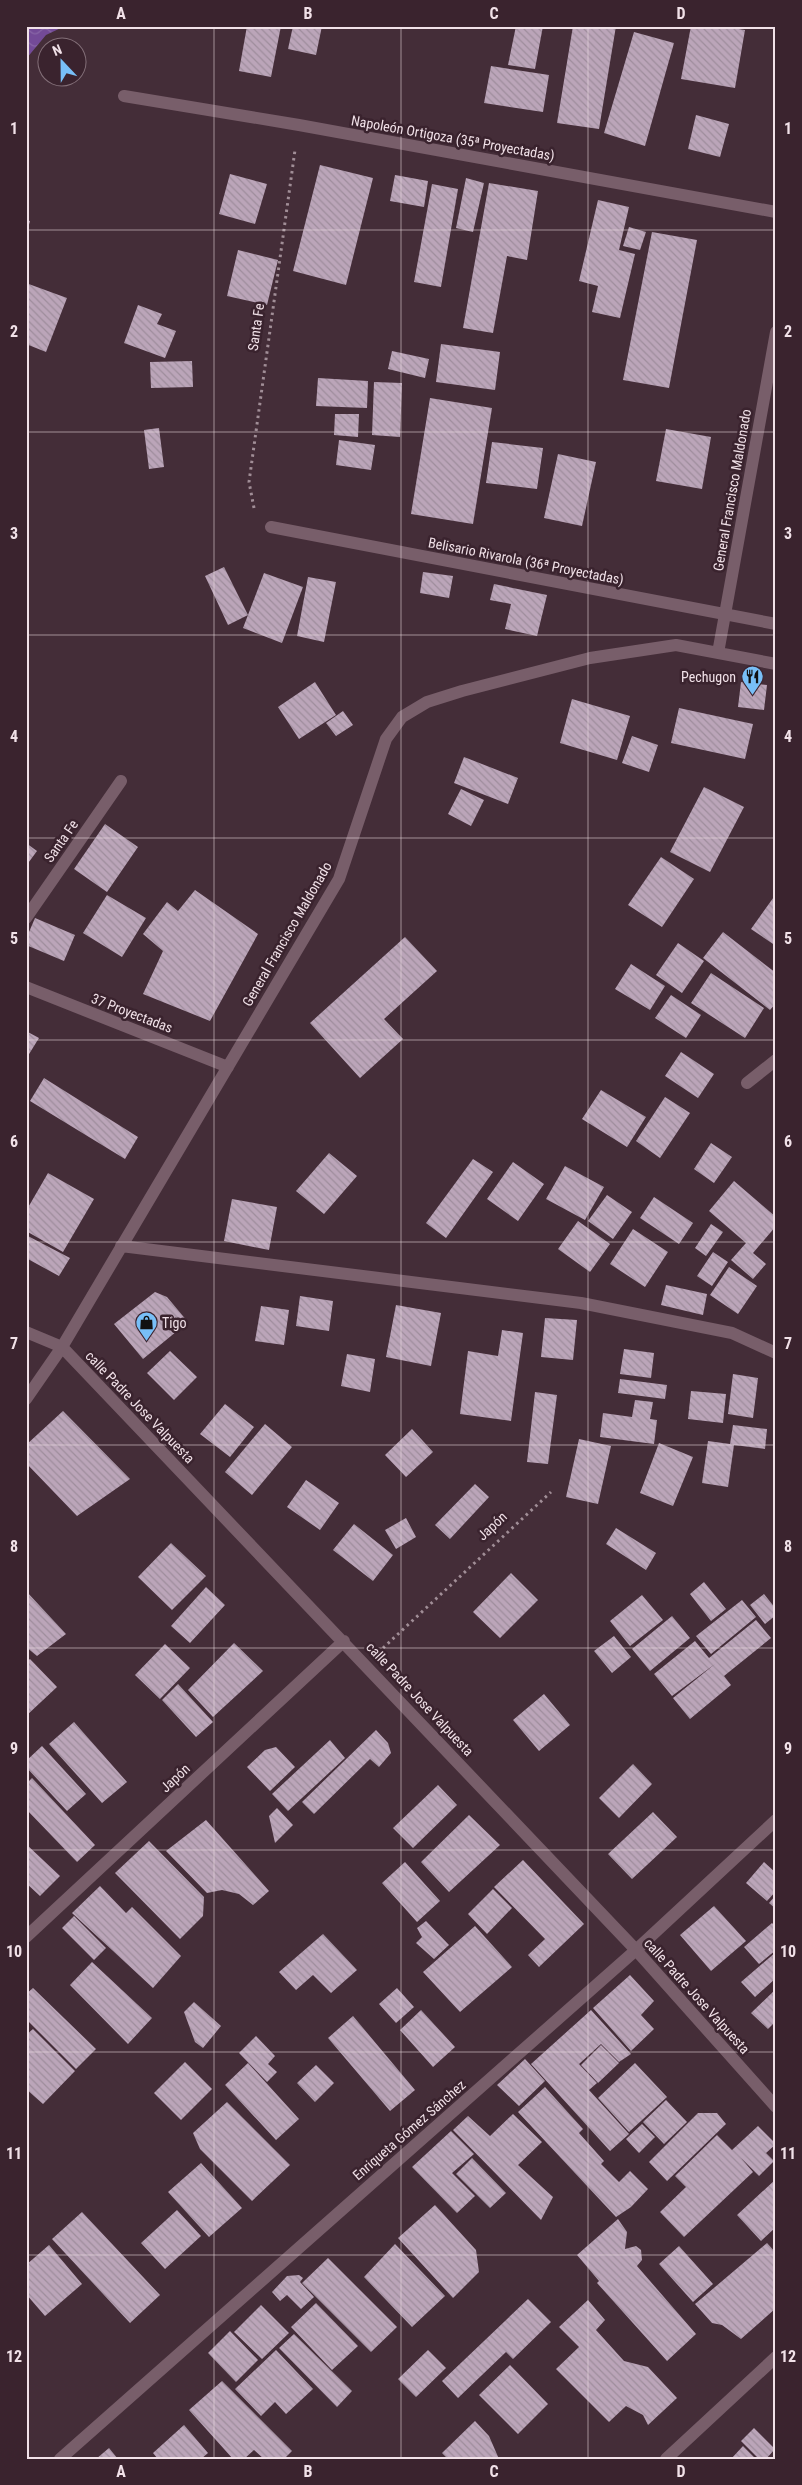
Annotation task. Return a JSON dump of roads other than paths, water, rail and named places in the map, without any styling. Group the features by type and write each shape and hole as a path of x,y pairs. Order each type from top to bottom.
{"street":[{"name":"Napoleón Ortigoza (35ª Proyectadas)","path":"124,96 299,125 776,212"},
{"name":"General Francisco Maldonado","path":"718,653 776,332"},
{"name":"Belisario Rivarola (36ª Proyectadas)","path":"271,527 776,624"},
{"name":"General Francisco Maldonado","path":"26,1399 62,1347 339,879 386,739 402,717 427,702 462,690 590,658 676,645 776,664"},
{"name":"Santa Fe","path":"26,918 121,781"},
{"name":"37 Proyectadas","path":"26,988 228,1067"},
{"path":"747,1083 776,1060"},
{"path":"121,1246 581,1303 732,1333 776,1353"},
{"name":"calle Padre Jose Valpuesta","path":"26,1332 62,1347 366,1664 636,1950 776,2107"},
{"name":"Japón","path":"26,1938 344,1641"},
{"name":"Enriqueta Gómez Sánchez","path":"60,2459 636,1950 776,1820"},
{"path":"666,2459 776,2357"}],"water":[{"path":"26,26 65,26 44,38 38,38 38,45 26,59"}],"place":[{"name":"Pechugon","path":"752,696"},
{"name":"Tigo","path":"146,1342"}]}
